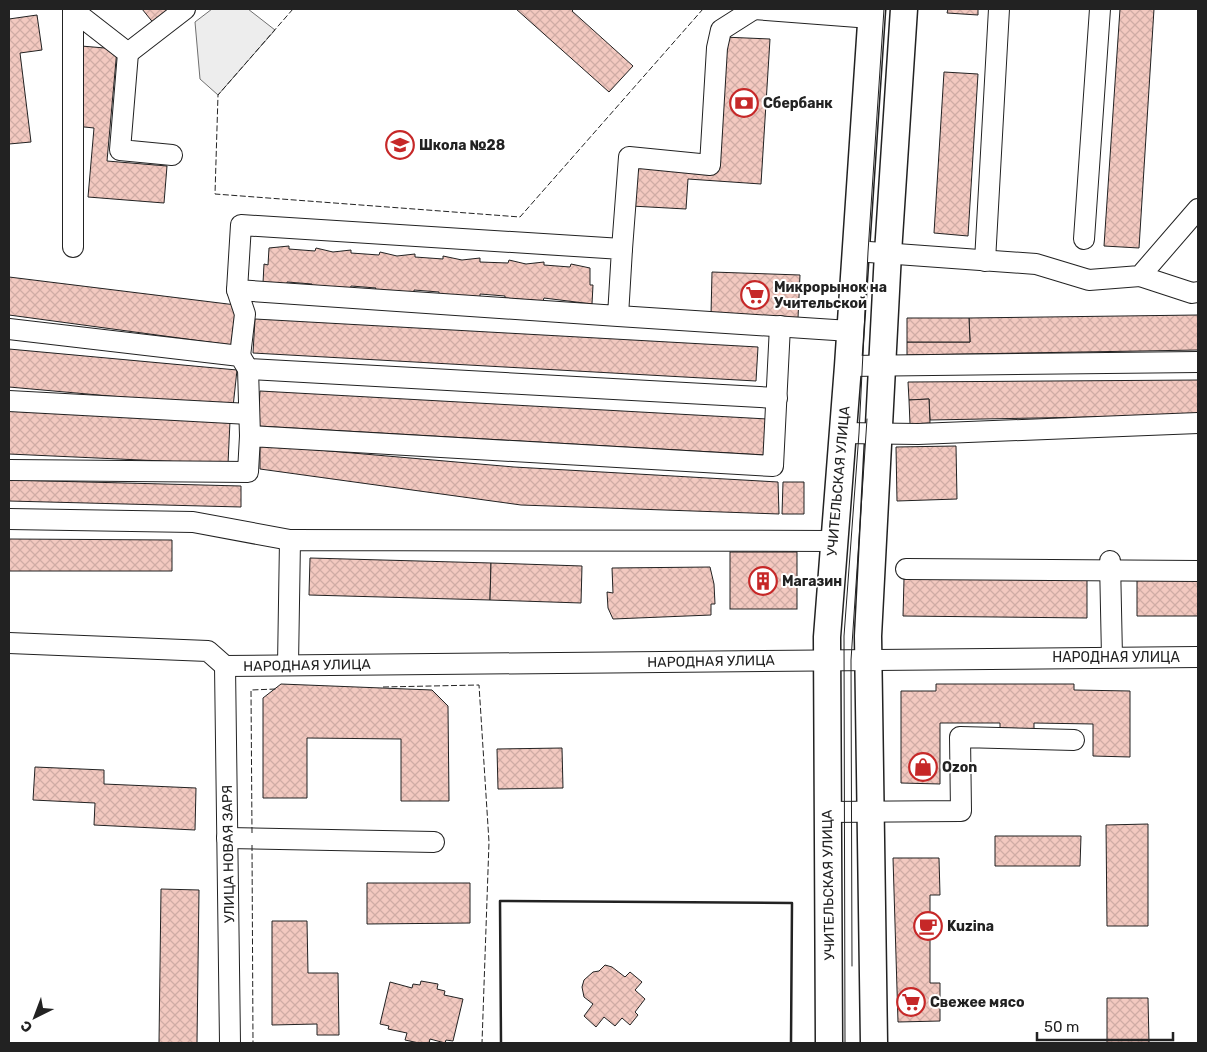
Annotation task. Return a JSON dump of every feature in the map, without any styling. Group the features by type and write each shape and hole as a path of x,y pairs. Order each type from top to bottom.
{"main road":[{"path":"874,1043 868,660 888,253 904,9"},
{"name":"УЧИТЕЛЬСКАЯ УЛИЦА","path":"830,1043 826,660 872,14"}],"street":[{"path":"172,155 120,150 128,53 185,9"},
{"path":"618,316 629,157 710,165 717,48 721,30 754,9 872,14"},
{"path":"986,261 999,9"},
{"path":"1084,239 1100,9"},
{"path":"73,10 128,53"},
{"path":"73,10 74,247"},
{"path":"1140,276 1198,209"},
{"path":"9,470 248,472 250,436 244,362 245,314 237,290 241,225 622,248"},
{"path":"855,251 1036,264 1089,280 1140,276 1192,293 1198,292"},
{"path":"237,290 850,331"},
{"path":"250,436 773,466 780,326"},
{"path":"9,329 244,362 777,398"},
{"path":"848,366 1198,362"},
{"path":"9,401 249,414"},
{"path":"842,433 918,434 1198,423"},
{"path":"9,519 193,522 290,540 833,541"},
{"path":"288,665 290,540"},
{"path":"1110,566 1112,657"},
{"path":"906,569 1110,566 1198,571"},
{"path":"9,643 208,651 225,666"},
{"name":"НАРОДНАЯ УЛИЦА","path":"225,666 1198,657"},
{"name":"УЛИЦА НОВАЯ ЗАРЯ","path":"225,666 230,1043"},
{"path":"827,812 961,811 960,737 1074,740"},
{"path":"227,838 434,842"}],"shaded area":[{"path":"212,9 248,9 275,30 218,95 200,79 195,22"}],"building":[{"path":"142,9 176,9 155,25"},
{"path":"516,9 574,9 572,11 633,66 609,92"},
{"path":"948,9 978,9 978,15 947,13"},
{"path":"1120,9 1154,9 1139,248 1104,246"},
{"path":"37,15 42,50 20,53 31,142 9,144 9,19"},
{"path":"723,37 770,39 761,184 688,179 686,209 631,206 634,155 716,160"},
{"path":"81,46 117,49 107,161 167,166 164,203 88,197 94,128 75,126"},
{"path":"944,72 978,74 968,236 934,233"},
{"path":"289,246 289,249 315,251 316,248 333,252 351,250 351,253 379,255 380,252 397,256 415,254 415,257 443,259 443,256 462,260 480,258 480,262 508,263 509,260 526,264 544,262 544,265 570,267 571,264 590,268 590,285 593,285 592,304 544,298 543,301 480,294 480,297 414,290 414,293 351,286 350,289 287,282 287,285 263,283 264,264 268,265 269,248"},
{"name":"Микрорынок на Учительской","path":"712,272 800,275 798,318 711,315"},
{"path":"9,277 236,305 231,345 9,315"},
{"path":"1198,315 1198,350 907,355 907,342 970,342 969,318"},
{"path":"907,318 969,318 970,342 907,342"},
{"path":"255,319 758,347 756,381 253,353"},
{"path":"9,349 237,370 233,407 9,387"},
{"path":"1198,380 1198,415 930,420 929,399 909,400 908,382"},
{"path":"260,391 767,419 765,455 258,426"},
{"path":"929,399 930,423 910,424 909,400"},
{"path":"9,411 230,421 228,464 9,454"},
{"path":"260,445 514,467 778,482 779,514 521,505 260,469"},
{"path":"956,446 957,499 897,501 896,447"},
{"path":"9,480 241,486 241,507 9,501"},
{"path":"783,482 804,482 804,514 782,514"},
{"path":"9,539 172,540 172,571 9,571"},
{"name":"Магазин","path":"730,552 797,552 797,609 730,609"},
{"path":"310,558 491,563 490,600 309,595"},
{"path":"491,563 582,566 581,603 490,600"},
{"path":"710,567 714,584 715,604 711,604 711,615 613,619 608,608 607,592 613,593 612,568"},
{"path":"904,579 1087,580 1087,618 903,616"},
{"path":"1137,579 1198,580 1198,616 1137,616"},
{"path":"281,684 432,690 448,706 449,801 401,801 401,739 307,738 307,798 263,798 263,698"},
{"path":"936,684 1074,684 1074,690 1130,691 1130,757 1093,756 1093,724 1034,723 1034,729 1000,728 1000,723 940,723 940,784 901,783 901,691 936,691"},
{"path":"562,748 563,788 498,789 497,749"},
{"path":"35,767 104,770 104,784 196,788 195,830 94,825 95,803 33,800"},
{"path":"1148,824 1148,926 1107,926 1106,825"},
{"path":"995,836 1081,836 1080,866 995,866"},
{"path":"893,858 939,858 940,895 930,895 930,983 940,983 940,1021 898,1022"},
{"path":"367,883 470,883 470,923 367,924"},
{"path":"161,889 199,890 197,1043 159,1043"},
{"path":"272,921 307,921 308,973 338,973 339,1035 317,1035 317,1024 272,1025"},
{"path":"605,965 612,967 625,977 630,972 642,982 635,990 645,999 635,1012 638,1015 630,1025 622,1018 615,1026 604,1017 596,1027 584,1016 593,1004 584,997 582,987 584,980"},
{"path":"421,981 438,984 437,989 445,991 444,995 463,999 453,1041 446,1040 445,1043 430,1039 429,1043 419,1043 405,1040 407,1033 388,1029 389,1026 380,1024 390,982 412,988 413,984 420,985"},
{"path":"1107,998 1148,998 1149,1043 1107,1043"}],"tram line":[{"path":"845,1043 844,636 859,433 868,252 884,9"},
{"path":"852,966 851,660 867,419"}],"fence":[{"path":"293,9 218,95 215,194 520,217 703,9"},
{"path":"383,687 479,685 489,842 482,1043"},
{"path":"252,833 251,690 276,689"},
{"path":"252,845 253,1043"}],"wall":[{"path":"501,1043 500,901 792,903 791,1043"}],"place":[{"name":"Сбербанк","path":"744,103"},
{"name":"Школа №28","path":"400,145"},
{"name":"Микрорынок на Учительской","path":"755,295"},
{"name":"Магазин","path":"763,581"},
{"name":"Ozon","path":"923,767"},
{"name":"Kuzina","path":"928,926"},
{"name":"Свежее мясо","path":"911,1002"}]}
